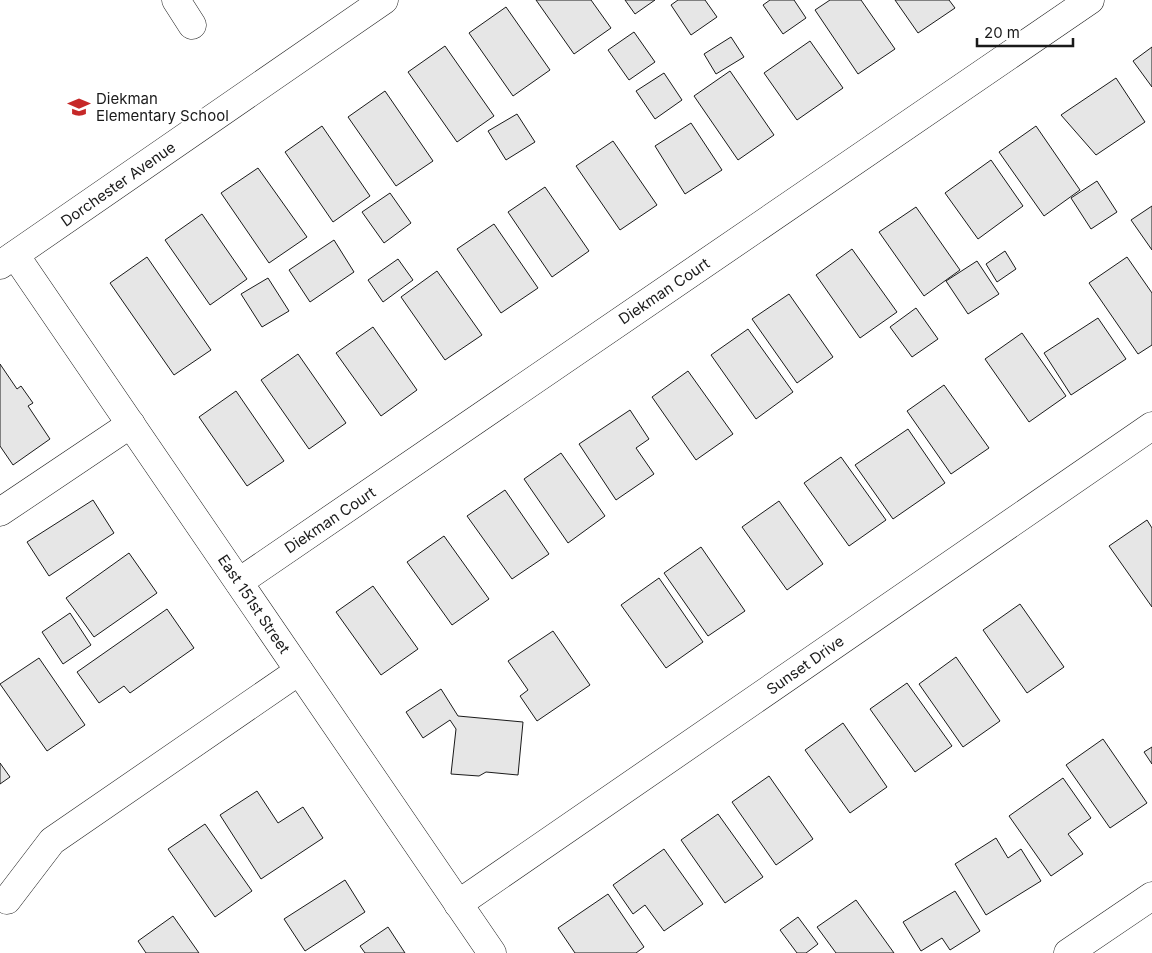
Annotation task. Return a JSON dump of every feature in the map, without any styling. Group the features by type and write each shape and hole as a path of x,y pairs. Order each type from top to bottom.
{"street":[{"path":"176,0 192,25"},
{"name":"Dorchester Avenue","path":"8,260 384,0"},
{"name":"Diekman Court","path":"239,582 1090,0"},
{"name":"East 151st Street","path":"8,260 131,424 492,953"},
{"path":"0,512 131,424"},
{"name":"Sunset Drive","path":"458,904 1152,426"},
{"path":"6,900 52,841 299,670"},
{"path":"1068,953 1152,896"}],"building":[{"path":"536,0 591,0 611,28 574,54"},
{"path":"625,0 655,0 635,14"},
{"path":"678,0 705,0 717,17 691,35 671,5"},
{"path":"770,0 794,0 806,18 783,34 763,5"},
{"path":"830,0 861,0 895,49 858,74 815,10"},
{"path":"895,0 949,0 955,8 918,33"},
{"path":"506,7 550,70 513,96 469,33"},
{"path":"634,32 655,62 629,80 608,50"},
{"path":"731,37 744,57 716,74 704,54"},
{"path":"810,41 843,88 797,120 764,73"},
{"path":"445,46 494,116 457,142 408,72"},
{"path":"1152,47 1152,87 1133,61"},
{"path":"730,71 774,135 738,160 694,96"},
{"path":"664,73 682,100 655,119 636,91"},
{"path":"1116,78 1145,122 1096,155 1061,115"},
{"path":"385,91 433,161 396,186 348,117"},
{"path":"517,114 535,142 506,160 488,131"},
{"path":"691,123 722,170 685,194 655,146"},
{"path":"322,126 370,196 333,222 285,152"},
{"path":"1036,126 1080,190 1044,216 999,152"},
{"path":"613,141 657,205 620,230 576,166"},
{"path":"991,160 1023,206 978,239 945,193"},
{"path":"258,168 307,237 269,263 221,193"},
{"path":"1097,181 1117,212 1091,229 1071,198"},
{"path":"545,187 589,251 552,277 508,212"},
{"path":"390,193 411,223 384,243 362,212"},
{"path":"1152,206 1152,250 1131,220"},
{"path":"916,207 960,270 924,296 879,232"},
{"path":"202,214 247,279 210,305 165,240"},
{"path":"494,224 538,288 501,313 457,249"},
{"path":"334,240 354,272 310,302 289,270"},
{"path":"852,249 897,312 860,338 816,275"},
{"path":"1005,251 1016,269 997,282 986,264"},
{"path":"147,257 211,350 174,375 110,283"},
{"path":"1127,257 1152,293 1152,345 1138,354 1089,283"},
{"path":"398,259 413,280 383,302 368,280"},
{"path":"977,261 999,294 968,314 946,281"},
{"path":"437,271 482,335 445,360 401,297"},
{"path":"268,278 289,311 262,327 241,294"},
{"path":"789,294 833,357 797,383 752,319"},
{"path":"916,308 938,339 912,357 890,327"},
{"path":"1098,318 1126,359 1071,395 1044,353"},
{"path":"373,327 417,390 381,416 336,353"},
{"path":"748,329 793,392 756,419 711,355"},
{"path":"1022,333 1066,396 1029,422 985,359"},
{"path":"298,354 346,423 309,449 261,380"},
{"path":"0,364 17,389 21,386 33,403 28,406 50,439 13,465 0,446"},
{"path":"688,371 733,434 696,460 652,397"},
{"path":"944,385 989,448 951,474 907,411"},
{"path":"236,391 284,461 247,486 199,417"},
{"path":"630,410 649,439 636,448 654,474 616,500 579,444"},
{"path":"908,429 945,483 893,519 855,465"},
{"path":"561,453 605,516 568,543 524,479"},
{"path":"841,457 886,520 849,546 804,483"},
{"path":"505,490 549,554 512,579 467,516"},
{"path":"93,500 114,533 49,576 27,542"},
{"path":"779,501 823,564 787,590 742,527"},
{"path":"1147,520 1152,528 1152,607 1109,546"},
{"path":"444,536 489,599 452,625 407,562"},
{"path":"701,547 745,611 708,636 664,573"},
{"path":"129,553 157,593 94,637 66,598"},
{"path":"659,578 703,642 666,668 621,605"},
{"path":"373,586 418,649 381,675 336,612"},
{"path":"1020,604 1064,667 1027,693 983,630"},
{"path":"167,609 194,648 130,693 124,686 99,703 77,672"},
{"path":"70,613 91,645 63,664 42,632"},
{"path":"553,631 590,685 537,721 520,696 528,690 508,661"},
{"path":"956,657 1000,721 963,747 919,684"},
{"path":"39,658 85,725 47,751 0,684"},
{"path":"907,683 952,746 915,772 870,709"},
{"path":"441,689 458,716 523,722 518,775 486,772 479,776 451,774 456,729 450,720 423,738 406,712"},
{"path":"843,723 887,787 850,813 805,750"},
{"path":"1103,739 1147,803 1110,828 1066,765"},
{"path":"1152,747 1152,764 1144,752"},
{"path":"0,763 10,777 0,784"},
{"path":"769,776 813,839 776,865 732,802"},
{"path":"1063,778 1091,818 1068,834 1083,854 1051,876 1009,816"},
{"path":"257,791 278,823 303,807 323,838 261,879 220,815"},
{"path":"718,814 763,877 725,903 681,840"},
{"path":"205,824 252,891 215,917 168,849"},
{"path":"996,838 1008,858 1021,849 1041,881 986,915 955,864"},
{"path":"664,849 703,904 664,931 645,905 633,914 613,885"},
{"path":"345,880 365,912 305,951 284,919"},
{"path":"955,891 980,931 950,950 942,938 921,951 903,922"},
{"path":"608,894 644,947 636,953 575,953 558,928"},
{"path":"856,900 894,953 836,953 817,927"},
{"path":"173,916 199,953 146,953 138,941"},
{"path":"798,917 818,944 806,953 797,953 780,930"},
{"path":"388,927 405,953 365,953 360,946"}],"place":[{"name":"Diekman Elementary School","path":"79,107"}]}
